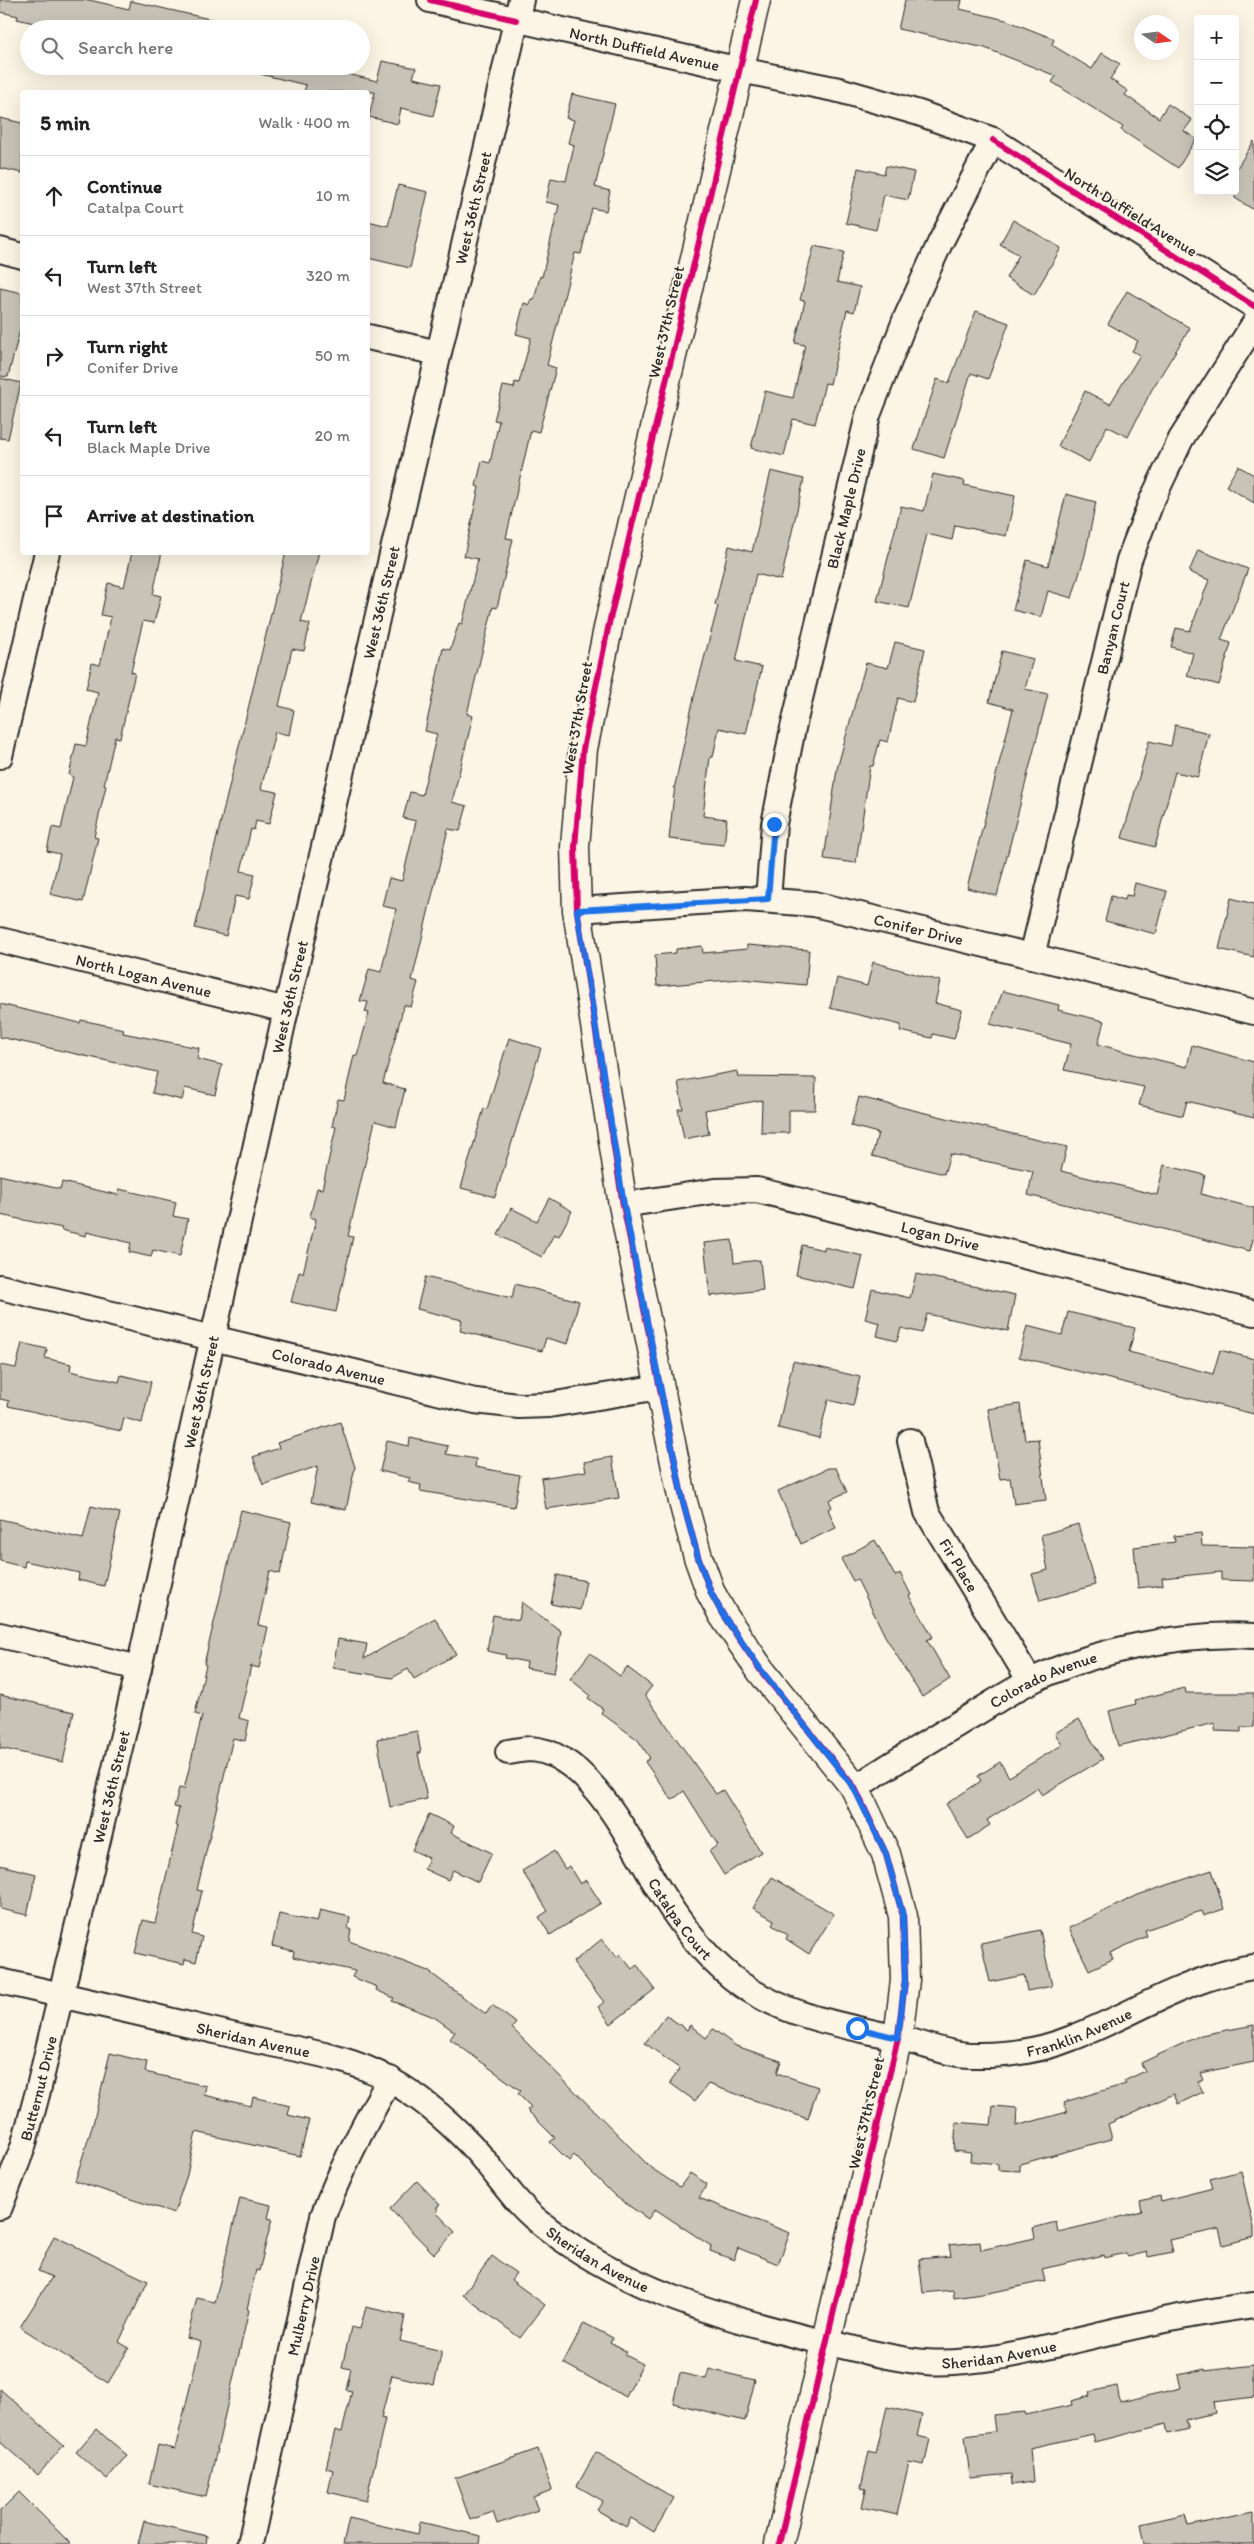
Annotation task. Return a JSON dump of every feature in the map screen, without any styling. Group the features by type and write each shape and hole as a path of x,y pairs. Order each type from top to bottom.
{"street":[{"name":"North Duffield Avenue","path":"430,0 518,10 740,70 848,92 919,113 993,140 1254,306"},
{"name":"West 37th Street","path":"756,0 610,619 583,749 575,847 577,910 624,1205 683,1502 698,1557 711,1593 723,1615 761,1670 854,1788 886,1854 903,1916 905,1980 898,2038 779,2544"},
{"name":"West 36th Street","path":"61,1995 140,1668 212,1336 286,1010 518,10"},
{"name":"Black Maple Drive","path":"768,899 774,824 793,728 868,415 906,318 940,243 993,140"},
{"path":"0,250 20,255"},
{"name":"Banyan Court","path":"1032,956 1129,560 1152,500 1181,439 1254,324"},
{"path":"370,337 438,353"},
{"path":"0,756 46,555"},
{"name":"Conifer Drive","path":"577,910 768,899 814,904 1254,1012"},
{"name":"North Logan Avenue","path":"0,940 286,1010"},
{"name":"Logan Drive","path":"624,1205 715,1191 758,1190 1254,1313"},
{"name":"Colorado Avenue","path":"0,1287 212,1336 475,1401 519,1406 548,1405 660,1387"},
{"name":"Fir Place","path":"910,1441 927,1512 1030,1681"},
{"path":"0,1635 140,1668"},
{"name":"Colorado Avenue","path":"854,1788 895,1761 1030,1681 1075,1663 1136,1646 1182,1638 1254,1636"},
{"name":"Catalpa Court","path":"508,1752 529,1749 545,1752 561,1758 588,1781 615,1815 663,1896 686,1929 717,1965 742,1985 774,2004 807,2016 898,2038"},
{"name":"Franklin Avenue","path":"898,2038 968,2055 1003,2055 1037,2049 1072,2038 1155,1998 1188,1986 1254,1967"},
{"name":"Sheridan Avenue","path":"0,1981 324,2055 390,2079 443,2120 471,2145 510,2194 537,2220 579,2251 619,2273 681,2302 769,2329 885,2356 928,2362 975,2359 1032,2350 1185,2314 1254,2305"},
{"name":"Butternut Drive","path":"0,2207 25,2137 61,1995"},
{"name":"Mulberry Drive","path":"250,2544 323,2216 335,2184 361,2129 390,2079"}],"building":[{"path":"0,0 89,0 129,9 131,1 214,20 21,20 17,19 18,16 0,12"},
{"path":"905,0 962,0 960,9 1006,20 1054,39 1052,45 1092,69 1102,53 1120,64 1110,79 1128,91 1125,95 1159,118 1168,104 1192,120 1184,131 1194,138 1194,142 1178,168 1121,130 1123,127 1052,82 1056,76 985,48 898,29"},
{"path":"382,61 416,68 413,78 441,84 433,116 401,108 398,124 370,117 375,92 370,92 370,90 305,90 306,85 264,75 351,75 377,81"},
{"path":"572,94 615,104 595,187 610,191 606,211 592,208 581,254 575,253 547,365 556,368 539,432 531,430 506,538 513,539 497,608 493,607 467,714 473,716 452,802 467,806 460,831 448,829 412,980 418,982 411,1007 404,1005 383,1083 405,1089 396,1127 375,1121 348,1236 353,1237 336,1312 291,1302 299,1272 303,1273 316,1219 310,1217 317,1188 322,1189 336,1127 332,1126 338,1099 344,1100 354,1055 357,1056 369,1013 365,1012 368,1002 360,1001 369,969 381,972 396,909 382,906 389,878 402,881 416,821 403,818 410,792 422,795 437,734 425,731 443,648 450,650 459,623 462,624 478,559 464,556 479,487 476,486 482,461 490,463 499,421 494,420 503,386 514,388 515,382 519,383 531,338 516,334 524,303 530,305 531,299 534,300 540,276 542,277 559,205 546,202 551,178 566,181 574,145 568,143 574,120 566,118"},
{"path":"0,118 20,123 20,173 0,168"},
{"path":"1254,141 1254,210 1235,198 1235,195 1239,195 1239,165"},
{"path":"886,166 914,172 908,200 884,195 876,230 846,223 858,168 884,174"},
{"path":"398,185 428,192 410,268 370,258 370,222 388,226"},
{"path":"1013,220 1061,248 1034,295 1006,278 1019,255 1000,244"},
{"path":"814,246 844,252 837,282 860,287 854,312 847,310 830,384 825,383 815,424 793,419 784,456 751,448 765,391 793,398 805,345 795,343 805,301 800,300"},
{"path":"0,288 20,293 20,330 8,377 0,376"},
{"path":"1127,291 1190,328 1151,391 1128,437 1107,426 1089,462 1058,446 1085,391 1110,404 1140,355 1132,351 1138,341 1108,324"},
{"path":"976,311 1009,323 988,379 971,373 944,458 914,449 937,379 949,383"},
{"path":"0,378 20,383 20,387 8,439 0,438"},
{"path":"1238,466 1254,475 1254,503 1226,486"},
{"path":"771,471 804,479 781,580 756,574 736,661 762,667 746,734 719,728 713,757 710,757 703,816 727,819 724,845 669,839 675,785 694,697 718,606 715,605 729,546 752,552"},
{"path":"933,474 965,481 964,485 1015,496 1006,536 955,525 952,540 927,534 909,608 877,601 901,506 924,511"},
{"path":"1066,494 1096,502 1085,555 1072,598 1048,591 1041,617 1013,610 1027,560 1048,566"},
{"path":"1198,550 1248,569 1221,640 1231,643 1219,685 1187,676 1193,653 1171,647 1176,628 1190,631 1209,580 1189,572"},
{"path":"131,555 161,555 153,594 161,596 154,623 143,621 131,672 135,673 120,738 115,737 104,785 106,786 94,837 98,838 83,902 50,894 60,854 47,851 52,827 61,829 73,777 69,775 76,744 86,746 98,692 86,689 92,663 100,665 111,617 101,615 108,583 124,587"},
{"path":"285,555 318,555 301,622 310,624 304,651 292,649 279,706 294,710 289,735 275,732 261,789 277,792 269,824 256,821 254,830 251,829 241,871 255,874 249,899 235,896 226,936 195,928"},
{"path":"895,642 925,649 913,702 898,698 888,742 880,740 873,766 870,766 856,863 824,859 837,769 866,663 888,668"},
{"path":"1002,651 1033,659 1025,689 1048,694 997,896 967,888 1013,709 989,702"},
{"path":"1175,725 1209,733 1198,777 1175,772 1155,847 1122,838 1149,741 1171,746"},
{"path":"1135,883 1167,891 1156,934 1105,921 1111,896 1125,900 1126,895 1132,896"},
{"path":"1231,898 1254,904 1254,957 1219,949"},
{"path":"747,945 809,950 806,985 741,979 657,986 655,955 676,953 676,949 702,946 703,953 747,949"},
{"path":"873,962 940,981 935,1003 962,1010 954,1039 933,1034 932,1038 900,1031 901,1025 830,1008 837,978 867,986"},
{"path":"1003,991 1059,1005 1058,1010 1104,1021 1098,1044 1126,1052 1187,1067 1192,1045 1254,1062 1254,1118 1187,1101 1183,1116 1139,1105 1144,1087 1064,1070 1071,1044 990,1024"},
{"path":"0,1004 80,1023 81,1020 124,1029 123,1033 199,1048 197,1059 222,1065 215,1095 185,1088 182,1100 152,1093 157,1072 0,1037"},
{"path":"509,1038 541,1048 495,1197 461,1188 484,1108 487,1109"},
{"path":"737,1071 738,1077 816,1078 815,1110 789,1110 789,1133 761,1133 762,1100 705,1110 709,1134 684,1139 678,1109 683,1109 678,1082"},
{"path":"859,1097 1067,1147 1061,1171 1157,1195 1164,1165 1205,1175 1201,1194 1254,1208 1254,1235 1250,1251 1028,1195 1033,1171 950,1154 944,1174 872,1156 878,1133 851,1126"},
{"path":"0,1175 60,1189 62,1182 118,1195 119,1189 176,1202 173,1216 188,1219 180,1256 153,1250 151,1257 129,1252 131,1243 87,1232 86,1236 61,1230 62,1228 0,1215"},
{"path":"549,1198 572,1211 559,1236 554,1234 542,1257 498,1235 511,1208 537,1221"},
{"path":"732,1240 734,1263 760,1260 763,1290 710,1296 704,1243"},
{"path":"802,1245 824,1250 824,1247 863,1256 855,1289 796,1275"},
{"path":"916,1274 1015,1295 1008,1331 927,1314 922,1333 901,1328 897,1341 877,1336 880,1323 865,1319 872,1289 910,1298"},
{"path":"425,1277 512,1298 515,1284 579,1301 568,1344 546,1338 542,1351 460,1331 462,1320 417,1309"},
{"path":"1068,1312 1135,1328 1129,1352 1213,1374 1220,1350 1254,1359 1254,1414 1019,1357 1027,1326 1062,1335"},
{"path":"22,1343 47,1349 45,1358 71,1364 70,1371 119,1382 121,1375 151,1382 142,1423 124,1418 121,1431 8,1406 9,1401 0,1399 0,1365 16,1368"},
{"path":"793,1361 860,1377 853,1406 828,1400 819,1438 778,1428"},
{"path":"1020,1404 1025,1440 1038,1439 1046,1500 1014,1504 1010,1478 1000,1479 988,1409"},
{"path":"340,1422 355,1467 346,1510 311,1502 318,1466 263,1485 253,1457 279,1448 277,1443"},
{"path":"410,1438 448,1446 446,1454 476,1459 475,1467 520,1475 514,1507 420,1491 421,1485 408,1482 410,1478 380,1471 387,1441 409,1446"},
{"path":"612,1457 619,1498 546,1509 541,1478 586,1471 584,1462"},
{"path":"828,1468 836,1468 847,1492 829,1500 832,1507 828,1509 836,1528 801,1544 778,1491"},
{"path":"91,1506 120,1513 104,1586 78,1580 79,1573 25,1561 24,1567 0,1561 0,1519 83,1539"},
{"path":"241,1510 291,1522 280,1574 270,1571 258,1625 268,1627 259,1668 251,1666 239,1718 249,1721 245,1741 233,1738 197,1890 202,1891 192,1934 202,1937 196,1962 185,1959 184,1964 135,1953 143,1920 155,1923 178,1826 175,1826 179,1808 174,1807 179,1788 184,1789 202,1716 195,1714 206,1665 204,1664"},
{"path":"1078,1524 1095,1585 1040,1601 1032,1574 1048,1570 1041,1535"},
{"path":"1201,1533 1202,1546 1254,1547 1254,1581 1221,1580 1221,1572 1162,1578 1163,1585 1138,1588 1134,1547 1175,1542 1174,1536"},
{"path":"875,1540 895,1576 900,1573 911,1595 909,1596 933,1637 927,1640 950,1679 922,1697 885,1636 857,1579 853,1581 841,1559"},
{"path":"557,1575 586,1581 580,1610 551,1604"},
{"path":"522,1602 561,1631 554,1673 526,1668 527,1662 505,1658 506,1655 487,1651 493,1615 519,1620"},
{"path":"435,1618 456,1654 414,1679 408,1669 392,1678 333,1668 338,1639 367,1644 364,1659"},
{"path":"590,1653 620,1676 627,1667 652,1686 645,1695 716,1794 723,1790 761,1852 724,1875 709,1851 718,1845 684,1791 672,1800 645,1762 650,1758 638,1740 601,1713 603,1709 588,1698 590,1695 570,1679"},
{"path":"1185,1688 1186,1693 1254,1693 1254,1727 1241,1727 1241,1732 1215,1731 1215,1723 1118,1746 1109,1711 1136,1704 1135,1700"},
{"path":"0,1695 74,1712 63,1762 0,1748"},
{"path":"1079,1719 1103,1759 1042,1795 1037,1788 987,1820 990,1825 968,1839 946,1804 981,1781 978,1776 1000,1762 1009,1777 1062,1745 1055,1733"},
{"path":"417,1731 421,1753 418,1753 427,1799 390,1807 377,1739"},
{"path":"429,1814 454,1826 451,1833 492,1853 478,1882 453,1870 448,1880 424,1869 429,1858 412,1850"},
{"path":"554,1851 565,1869 569,1866 580,1884 586,1880 601,1903 550,1935 539,1917 548,1911 522,1871"},
{"path":"0,1865 36,1874 27,1915 0,1909"},
{"path":"1212,1870 1224,1909 1203,1916 1201,1911 1145,1930 1147,1936 1110,1953 1113,1959 1089,1970 1069,1928 1138,1895"},
{"path":"772,1877 834,1914 809,1954 786,1939 788,1935 772,1925 774,1920 753,1908"},
{"path":"320,1910 350,1917 349,1941 428,1971 486,2014 492,2005 516,2023 512,2028 651,2168 680,2187 690,2173 707,2184 699,2198 790,2233 778,2264 738,2248 734,2260 710,2251 711,2246 655,2209 648,2219 615,2196 574,2155 569,2161 550,2142 555,2138 527,2110 531,2107 518,2094 521,2091 450,2039 455,2032 434,2017 392,2001 394,1998 376,1990 377,1987 352,1977 355,1971 293,1957 294,1951 272,1946 279,1914 317,1922"},
{"path":"1040,1930 1052,1986 1027,1991 1024,1975 990,1982 981,1943"},
{"path":"602,1939 617,1957 620,1954 632,1969 637,1965 655,1989 611,2024 598,2007 604,2002 573,1962"},
{"path":"666,2015 687,2030 690,2025 706,2038 713,2029 736,2046 781,2061 777,2073 818,2087 808,2119 708,2084 695,2101 670,2083 680,2069 645,2043"},
{"path":"1254,2025 1254,2062 1200,2073 1203,2080 1198,2082 1203,2092 1178,2104 1174,2094 1108,2124 1112,2139 1020,2164 1020,2171 998,2170 998,2164 970,2161 971,2153 954,2151 956,2122 991,2125 993,2106 1017,2108 1016,2126 1067,2112 1064,2102 1126,2084 1124,2081 1145,2071 1141,2063 1201,2035"},
{"path":"110,2053 147,2062 145,2072 206,2086 204,2095 251,2106 253,2097 290,2106 288,2115 309,2120 300,2156 196,2132 187,2175 174,2213 75,2181 93,2124"},
{"path":"1241,2171 1254,2228 1254,2237 1223,2245 1219,2229 1170,2240 1173,2252 1148,2257 1147,2252 1128,2257 1125,2253 1105,2258 1104,2255 1042,2269 1045,2281 989,2293 954,2298 953,2290 923,2293 919,2259 951,2256 949,2245 980,2242 981,2250 1035,2238 1033,2228 1056,2222 1058,2232 1096,2223 1142,2211 1140,2201 1160,2196 1161,2201 1213,2188 1210,2179"},
{"path":"417,2181 440,2205 436,2208 439,2210 436,2212 455,2232 434,2254 390,2209"},
{"path":"240,2198 271,2205 268,2218 272,2219 259,2271 256,2270 247,2309 249,2310 206,2497 149,2484 158,2445 175,2449 201,2342 187,2338 197,2298 215,2302"},
{"path":"54,2236 148,2281 119,2342 129,2348 108,2383 20,2327 52,2277 38,2271"},
{"path":"492,2256 516,2273 511,2280 545,2305 520,2338 463,2295"},
{"path":"366,2307 405,2316 400,2341 442,2351 434,2385 392,2375 381,2418 385,2419 366,2501 328,2492 333,2470 326,2468 335,2430 342,2432 352,2391 346,2390 351,2369 342,2367 351,2327 360,2329"},
{"path":"584,2323 613,2338 610,2342 627,2352 625,2355 643,2364 626,2397 563,2363"},
{"path":"1254,2365 1254,2397 1213,2402 1215,2413 1185,2420 1188,2429 1168,2434 1166,2424 1095,2442 1093,2434 1030,2448 1033,2482 1012,2485 1011,2474 970,2478 965,2436 995,2432 993,2415 1025,2412 1026,2415 1072,2405 1071,2401 1090,2396 1089,2392 1117,2386 1120,2402 1181,2388 1178,2375 1205,2369 1205,2371"},
{"path":"709,2369 755,2380 745,2421 673,2403 680,2373 706,2379"},
{"path":"0,2389 64,2445 38,2475 0,2442"},
{"path":"887,2407 922,2415 917,2436 930,2439 924,2465 909,2462 897,2515 862,2507 866,2489 861,2488 869,2451 876,2453"},
{"path":"96,2429 127,2455 107,2479 76,2452"},
{"path":"538,2449 552,2490 533,2497 538,2510 497,2524 493,2512 470,2520 455,2478"},
{"path":"596,2452 674,2498 654,2532 631,2518 626,2527 597,2510 603,2501 577,2486"},
{"path":"19,2492 71,2544 0,2544 0,2511"},
{"path":"1254,2512 1254,2544 1145,2544 1141,2524 1185,2514 1188,2526"},
{"path":"349,2518 418,2534 420,2522 481,2536 480,2544 343,2544"},
{"path":"144,2521 207,2536 206,2544 138,2544"}],"cycle path":[{"path":"430,0 516,20"},
{"path":"756,0 610,619 583,749 575,847 577,910 623,1205 683,1502 698,1557 711,1593 723,1615 761,1671 855,1788 886,1854 903,1916 905,1980 898,2038 779,2544"},
{"path":"993,140 1254,306"}],"route":[{"path":"774,824 768,899 577,910 624,1205 683,1502 698,1557 711,1593 723,1615 761,1670 854,1788 886,1854 903,1916 905,1980 898,2038 857,2028"}]}
